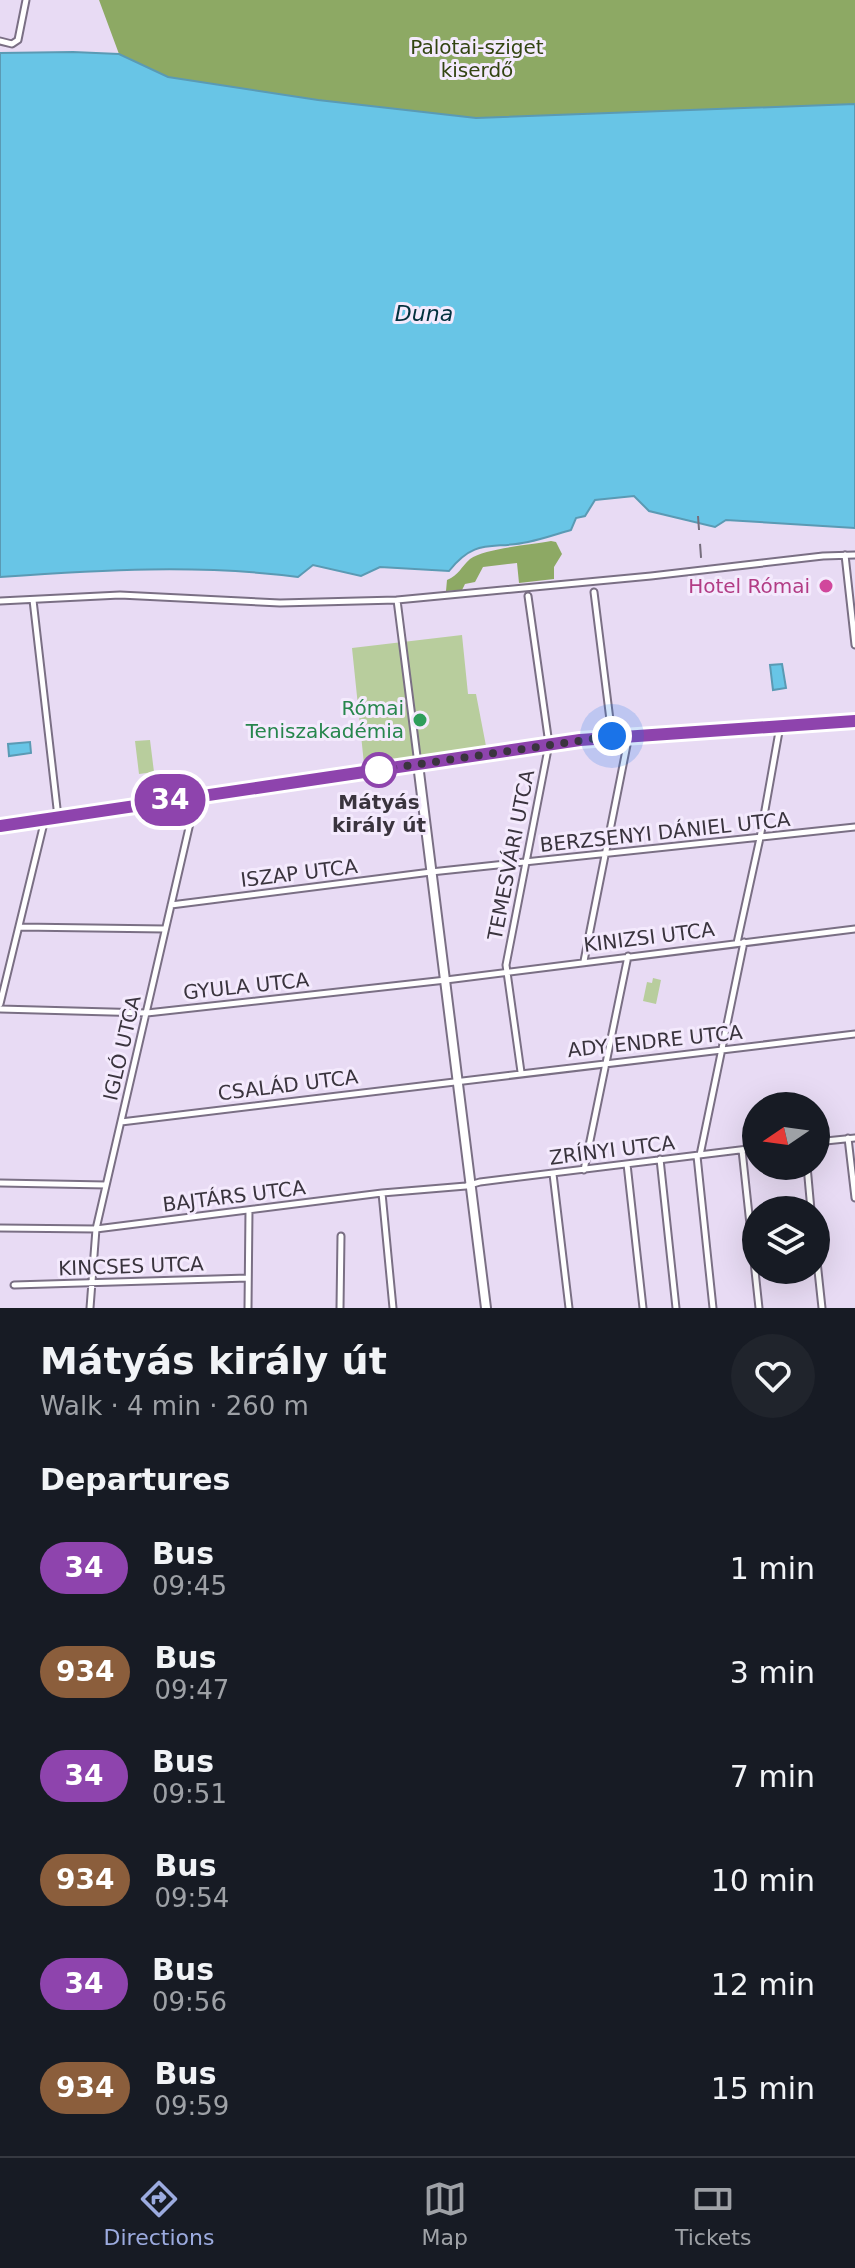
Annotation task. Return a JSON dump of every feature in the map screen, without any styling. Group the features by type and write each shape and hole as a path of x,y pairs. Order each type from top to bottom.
{"street":[{"path":"0,41 12,44 18,40 26,0"},
{"path":"845,555 855,645"},
{"path":"0,601 120,595 280,603 397,600 855,555"},
{"path":"594,592 612,736"},
{"name":"TEMESVÁRI UTCA","path":"521,1072 507,971 549,744 528,596"},
{"path":"33,599 58,817"},
{"path":"397,600 486,1308"},
{"path":"0,826 612,736 855,721"},
{"path":"713,1308 698,1156 722,1050 780,726"},
{"path":"584,961 629,735"},
{"name":"IGLÓ UTCA","path":"90,1308 96,1229 194,797"},
{"path":"0,1006 45,819"},
{"name":"BERZSENYI DÁNIEL UTCA","path":"431,872 855,827"},
{"name":"ISZAP UTCA","path":"171,905 431,872"},
{"path":"20,927 165,929"},
{"name":"KINIZSI UTCA","path":"446,980 855,929"},
{"path":"584,1170 628,956"},
{"name":"GYULA UTCA","path":"0,1006 147,1013 446,980"},
{"name":"ADY ENDRE UTCA","path":"459,1080 855,1034"},
{"name":"CSALÁD UTCA","path":"121,1122 459,1080"},
{"path":"830,1140 852,1138 855,1198"},
{"name":"ZRÍNYI UTCA","path":"472,1185 742,1150"},
{"path":"660,1159 676,1308"},
{"path":"627,1164 643,1308"},
{"path":"553,1174 569,1308"},
{"path":"745,1180 759,1308"},
{"path":"0,1183 106,1185"},
{"name":"BAJTÁRS UTCA","path":"0,1228 96,1229 382,1193 472,1185"},
{"path":"382,1193 393,1308"},
{"path":"248,1308 249,1210"},
{"path":"340,1308 341,1236"},
{"name":"KINCSES UTCA","path":"14,1285 248,1278"},
{"path":"819,1284 822,1308"}],"green space":[{"name":"Palotai-sziget kiserdő","path":"99,0 855,0 855,104 476,118 318,100 168,77 119,54"},
{"path":"556,542 562,554 554,567 554,579 519,583 517,563 483,567 475,582 465,584 462,590 446,591 447,580 477,555"},
{"name":"Római Teniszakadémia","path":"462,635 468,694 476,694 486,746 364,764 352,648"},
{"path":"150,740 154,772 139,774 135,741"},
{"path":"653,978 661,980 656,1004 643,1001 647,982 652,983"}],"water":[{"name":"Duna","path":"0,53 119,54 168,77 318,100 476,118 855,104 855,528 726,520 715,527 649,511 634,496 595,500 585,516 576,518 571,530 528,542 476,549 449,571 380,567 361,576 313,565 298,577 186,569 0,577"},
{"path":"782,664 786,688 773,690 770,665"},
{"path":"30,742 31,753 9,756 8,744"}],"railway":[{"path":"698,516 702,571"}],"bus line":[{"name":"34","path":"0,826 580,740 855,721"}],"place":[{"name":"Hotel Római","path":"826,586"},
{"name":"Római Teniszakadémia","path":"420,720"},
{"name":"Mátyás király út","path":"379,770"}],"route":[{"path":"379,770 612,736"}]}
